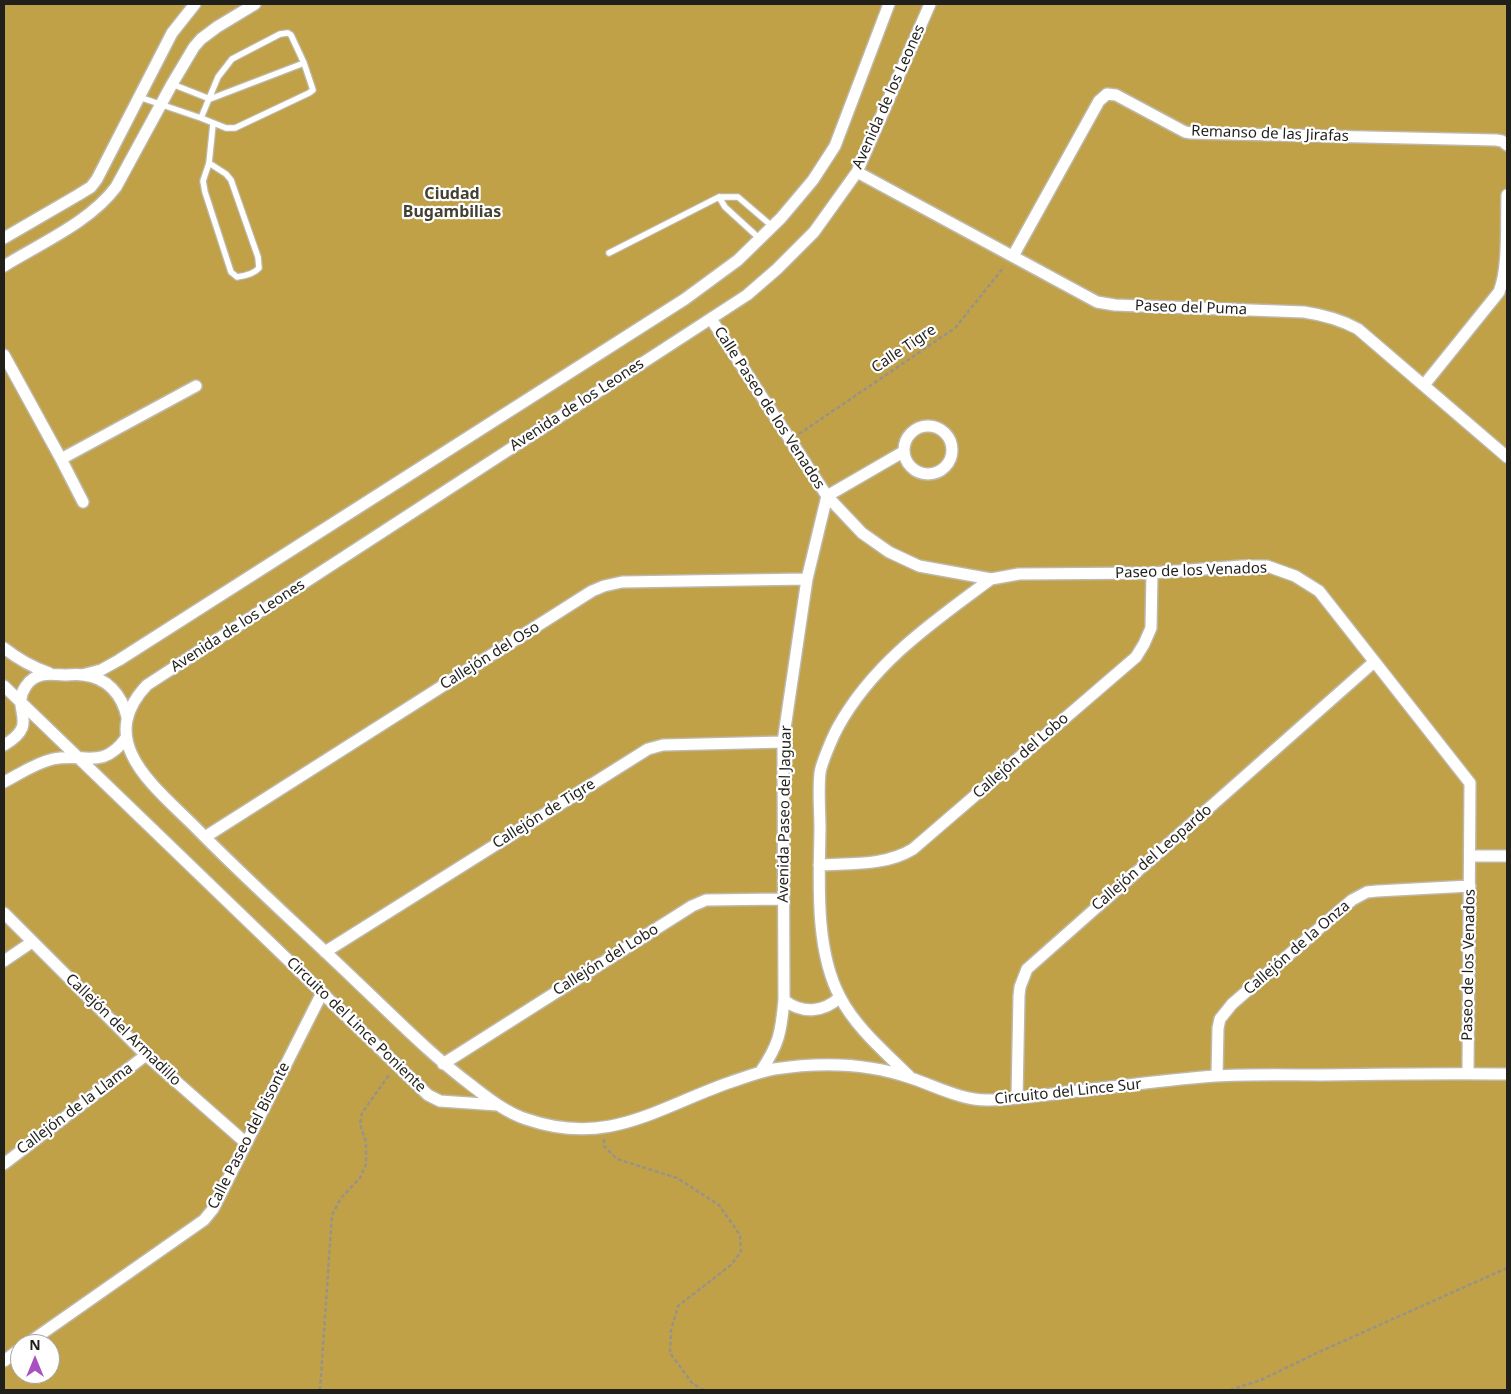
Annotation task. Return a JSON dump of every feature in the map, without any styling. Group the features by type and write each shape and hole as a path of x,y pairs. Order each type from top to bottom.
{"street":[{"path":"4,238 90,186 103,170 138,97 172,33 195,4"},
{"path":"4,266 88,215 107,199 116,187 186,59 201,39 255,4"},
{"name":"Avenida de los Leones","path":"82,675 101,670 119,660 677,304 738,260 773,227 813,180 835,146 889,4"},
{"name":"Avenida de los Leones","path":"127,717 138,695 147,685 711,319 746,295 777,269 814,232 857,172 930,4"},
{"name":"Remanso de las Jirafas","path":"1013,256 1100,101 1107,94 1116,95 1185,132 1496,140 1502,141 1507,145"},
{"name":"Paseo del Puma","path":"857,172 1097,302 1106,304 1304,312 1334,318 1358,329 1507,457"},
{"path":"1424,385 1499,292 1503,282 1507,195"},
{"name":"Calle Paseo de los Venados","path":"711,319 826,496"},
{"path":"4,355 83,502"},
{"path":"61,459 196,386"},
{"path":"922,426 936,427 942,430 950,441 952,448 950,461 946,467 933,474 913,470 908,465 903,452 903,445 910,433 922,426"},
{"path":"826,496 903,452"},
{"name":"Paseo de los Venados","path":"826,496 862,532 889,552 919,566 992,579 1019,574 1152,573 1242,566 1267,566 1303,580 1319,591 1470,783 1468,1074"},
{"name":"Avenida Paseo del Jaguar","path":"761,1071 773,1053 782,1031 784,1000 783,742 808,579 826,496"},
{"name":"Callejón del Lobo","path":"819,865 884,861 905,854 913,849 1136,656 1150,634 1152,573"},
{"name":"Callejón del Oso","path":"205,837 592,591 622,582 808,579"},
{"path":"910,1078 853,1018 840,997 831,976 822,940 819,865 820,771 838,728 870,680 911,639 992,579"},
{"path":"4,648 16,658 32,667 51,674"},
{"name":"Callejón del Leopardo","path":"1017,1098 1019,996 1020,987 1027,970 1374,662"},
{"path":"4,745 21,732 23,726 21,702 23,691 36,676 51,674 82,675 98,679 112,689 122,702 127,717 126,738 121,745 108,755 93,759 56,758 43,762 4,782"},
{"name":"Circuito del Lince Poniente","path":"4,686 428,1095 440,1101 498,1105"},
{"name":"Circuito del Lince Poniente","path":"126,738 139,769 205,837 443,1064 498,1105"},
{"name":"Callejón de Tigre","path":"325,952 648,749 662,745 783,742"},
{"path":"1470,856 1507,856"},
{"name":"Callejón de la Onza","path":"1217,1076 1217,1037 1220,1019 1232,1004 1352,900 1367,892 1470,886"},
{"name":"Callejón del Lobo","path":"443,1064 692,906 706,900 783,899"},
{"name":"Callejón del Armadillo","path":"4,913 146,1055 246,1143"},
{"path":"4,961 32,942"},
{"name":"Calle Paseo del Bisonte","path":"41,1334 204,1220 213,1209 322,993"},
{"path":"784,1000 797,1008 813,1010 827,1006 840,997"},
{"name":"Callejón de la Llama","path":"4,1164 146,1055"},
{"name":"Circuito del Lince Sur","path":"498,1105 521,1118 550,1126 577,1129 604,1128 637,1120 761,1071 782,1068 852,1065 910,1078 940,1090 984,1101 1217,1076 1507,1074"}],"lane":[{"path":"138,97 201,118 213,124 226,128 235,128 309,94 312,90 304,62 291,35 288,33 280,34 232,59 218,77 201,118"},
{"path":"172,84 210,99 304,62"},
{"path":"210,164 232,180 258,257 259,268 245,276 237,277 231,272 204,192 203,181 210,164 213,124"},
{"path":"609,253 719,197 738,196 773,227"},
{"path":"719,197 725,207 760,239"}],"path":[{"name":"Calle Tigre","path":"790,440 955,328 1013,256"},
{"path":"320,1390 332,1215 341,1198 360,1178 366,1164 366,1142 360,1124 362,1114 397,1064"},
{"path":"604,1128 604,1146 617,1159 677,1178 719,1205 740,1235 741,1252 731,1265 678,1306 671,1330 670,1353 692,1383 703,1390"},
{"path":"1230,1390 1261,1380 1507,1268"}],"shaded area":[{"path":"4,4 1507,4 1507,1390 4,1390"}],"district":[{"name":"Ciudad Bugambilias","path":"452,203"}]}
